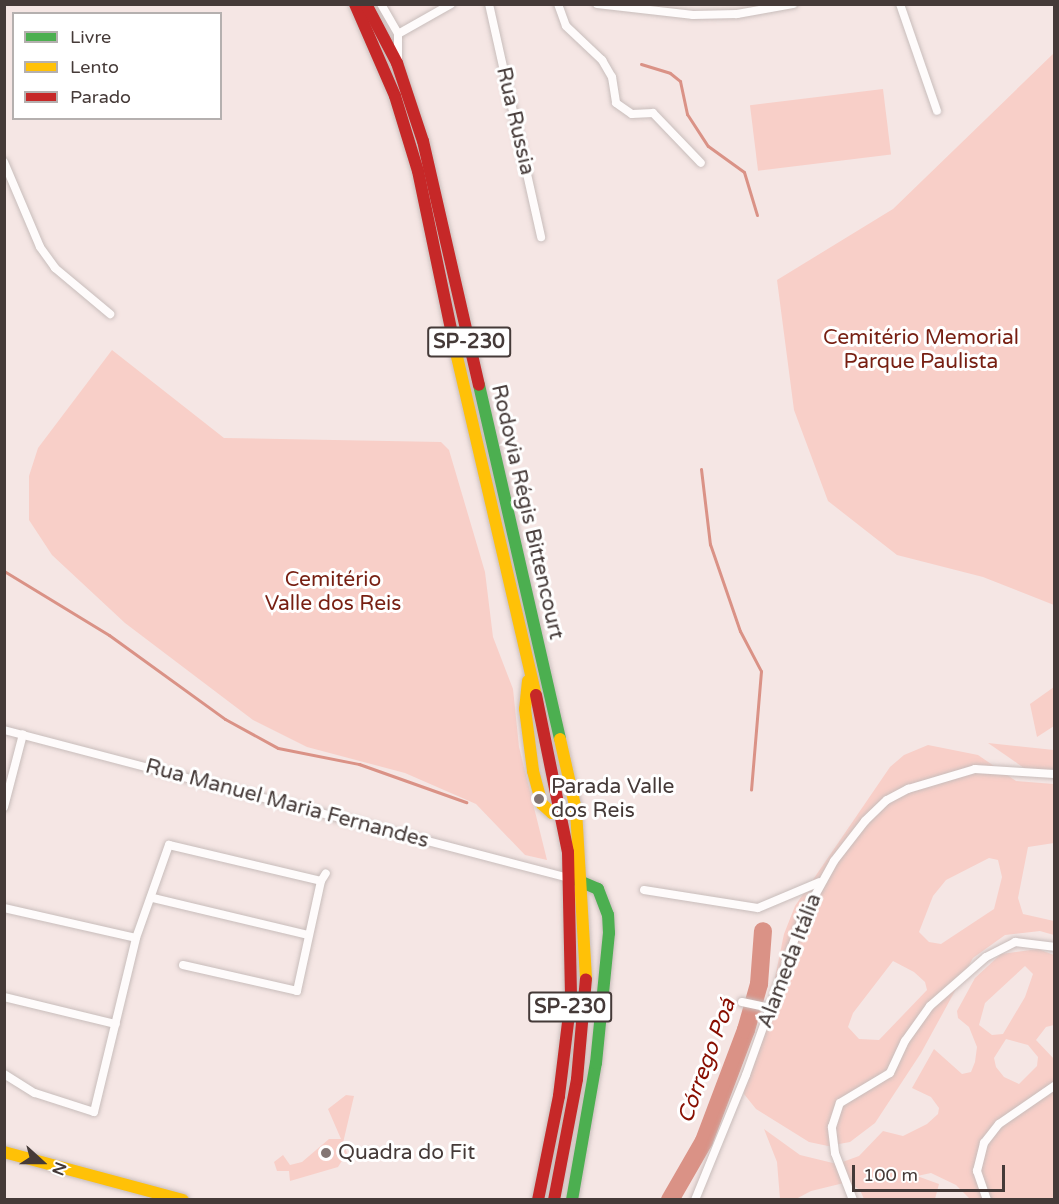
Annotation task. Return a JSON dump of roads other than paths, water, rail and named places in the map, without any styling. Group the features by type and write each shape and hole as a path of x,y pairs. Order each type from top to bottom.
{"main road":[{"name":"Rodovia Régis Bittencourt","path":"355,4 395,96 417,171 528,665"},
{"name":"Rodovia Régis Bittencourt","path":"366,4 397,63 423,141 576,810 583,881"},
{"name":"SP-230","path":"528,665 561,812 569,878 571,998 559,1096 538,1200"},
{"path":"528,665 525,709 533,771 542,804 552,813 576,810"},
{"path":"569,878 583,881 598,889 604,899 609,933 596,1063 572,1199"},
{"name":"SP-230","path":"554,1200 577,1079 585,995 583,881"},
{"path":"4,1152 183,1200"}],"street":[{"path":"381,4 398,34 397,63"},
{"path":"398,34 452,4"},
{"name":"Rua Russia","path":"489,4 541,237"},
{"path":"558,4 566,26 602,60 612,76 616,103 632,114 653,113 701,163"},
{"path":"597,4 693,15 737,14 793,4"},
{"path":"900,4 938,111"},
{"path":"4,162 40,247 55,268 110,314"},
{"name":"Rua Manuel Maria Fernandes","path":"4,730 341,823 569,878"},
{"path":"4,807 23,734"},
{"name":"Alameda Itália","path":"695,1200 771,1008 802,919 820,882 865,821 887,800 908,789 975,769 1054,774"},
{"path":"4,1074 35,1094 94,1112 135,938 153,898 165,850 178,845 321,881"},
{"path":"183,965 297,991 321,881 326,873"},
{"path":"644,890 758,908 820,882"},
{"path":"153,898 308,936"},
{"path":"4,908 135,938"},
{"path":"853,1200 834,1153 832,1127 840,1103 890,1073 905,1041 930,1006 986,957 1015,942 1054,947"},
{"path":"4,997 116,1024"},
{"path":"742,1002 771,1008"},
{"path":"987,1200 977,1171 984,1143 999,1124 1054,1086"}],"waterway":[{"path":"641,64 670,73 680,81 687,114 708,146 744,172 757,215"},
{"path":"701,469 710,544 740,631 761,671 751,790"},
{"path":"4,571 109,635 225,719 278,748 359,764 466,802"},
{"name":"Córrego Poá","path":"670,1200 704,1141 746,1030 759,984 763,931"}],"place":[{"name":"Parada Valle dos Reis","path":"539,799"},
{"name":"Quadra do Fit","path":"326,1153"}],"park label":[{"name":"Cemitério Memorial Parque Paulista","path":"921,350"},
{"name":"Cemitério Valle dos Reis","path":"333,592"}]}
